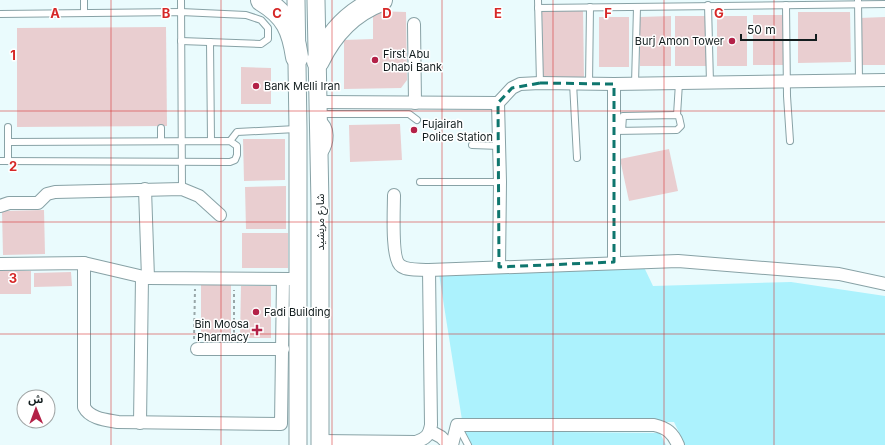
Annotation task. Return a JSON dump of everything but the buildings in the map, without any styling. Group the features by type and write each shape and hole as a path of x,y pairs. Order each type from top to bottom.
{"highway":[{"path":"262,0 275,9 287,22 294,38 308,59 330,40 344,24 361,10 381,0"}],"main road":[{"name":"شارع مريشيد","path":"296,0 318,114 320,372 317,444"},
{"name":"شارع مريشيد","path":"298,445 298,310 291,279 298,129 316,0"},
{"path":"298,310 303,320 305,333 306,369 309,374 314,376 320,372"},
{"path":"298,406 309,408 317,444"}],"street":[{"path":"414,24 415,103"},
{"path":"499,267 500,146 498,103 512,88 520,84 635,84 885,80"},
{"path":"614,84 618,131 614,262"},
{"path":"318,114 415,103 498,103"},
{"path":"140,422 145,278 145,189"},
{"path":"0,206 9,203 38,203 47,194 55,192 182,189 199,196 220,215"},
{"path":"394,195 395,258 401,267 408,269 429,270 614,262 691,262 839,274 885,284"},
{"path":"0,264 84,262 145,278 291,279 282,349 281,424 118,422 99,418 86,412 84,407 84,262"},
{"path":"317,444 416,442 426,438 432,425 429,270"},
{"path":"197,349 282,349"},
{"path":"282,406 298,406"},
{"path":"430,431 451,445 457,425 654,426 663,427 671,432 678,445"}],"lane":[{"path":"84,0 84,13"},
{"path":"181,0 182,189"},
{"path":"538,0 540,83"},
{"path":"538,8 786,5 858,2 885,4"},
{"path":"858,2 859,80"},
{"path":"708,5 710,83"},
{"path":"786,5 786,81 790,141"},
{"path":"635,84 637,7"},
{"path":"589,84 590,8"},
{"path":"0,14 181,12 254,16 266,24 268,28 268,39 261,44 181,41"},
{"path":"210,42 210,141"},
{"path":"573,83 577,158"},
{"path":"677,114 623,116 618,131 677,130 681,126 677,114 679,83"},
{"path":"318,114 409,114 417,120"},
{"path":"8,127 8,161"},
{"path":"161,128 161,141"},
{"path":"230,141 237,132 298,129"},
{"path":"0,161 233,162 237,158 238,148 236,144 230,141 8,142"},
{"path":"472,145 500,146"},
{"path":"420,182 500,182"},
{"path":"457,425 468,445"}],"path":[{"path":"195,278 194,342 197,349"},
{"path":"234,278 234,349"}],"highlighted area":[{"path":"540,83 614,84 614,262 499,267 498,103 512,88"}],"shaded area":[{"path":"643,265 653,286 791,282 885,296 885,445 685,445 674,422 462,420 439,274"},
{"path":"466,431 660,433 666,445 465,445"}],"place":[{"name":"Burj Amon Tower","path":"732,41"},
{"name":"First Abu Dhabi Bank","path":"375,60"},
{"name":"Bank Melli Iran","path":"256,86"},
{"name":"Fujairah Police Station","path":"414,130"},
{"name":"Fadi Building","path":"256,312"},
{"name":"Bin Moosa Pharmacy","path":"257,330"}]}
